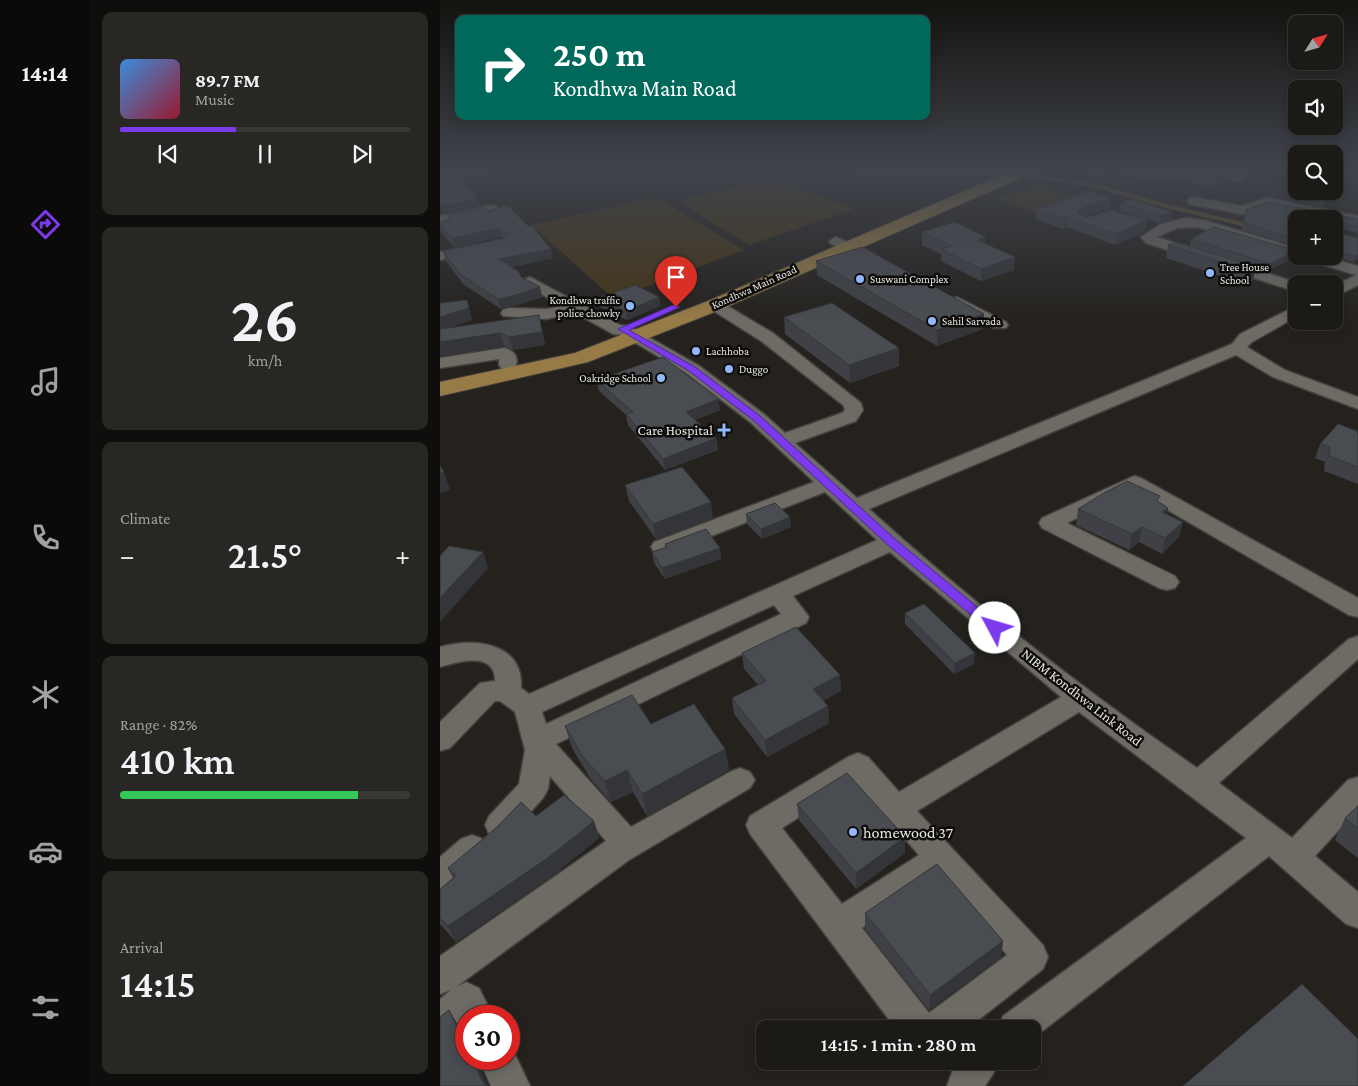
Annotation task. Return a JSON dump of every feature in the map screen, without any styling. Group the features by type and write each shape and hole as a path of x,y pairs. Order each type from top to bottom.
{"main road":[{"name":"Kondhwa Main Road","path":"440,376 556,355 715,305 842,243 898,219"},
{"name":"Kondhwa Main Road","path":"440,389 581,358 626,332 903,219"}],"street":[{"path":"1288,250 1199,223 1178,222 1148,237 1151,240 1288,283"},
{"path":"1144,224 1161,230"},
{"path":"842,243 880,262"},
{"path":"440,256 484,247"},
{"path":"1338,265 1358,271"},
{"path":"1343,287 1358,279"},
{"name":"NIBM Kondhwa Link Road","path":"530,282 692,369 756,418 892,542 1080,698 1111,723 1270,838 1358,913"},
{"path":"944,295 1000,325"},
{"path":"715,305 766,337 852,403 854,410 849,417 781,441"},
{"path":"509,313 546,314 576,308"},
{"path":"854,508 1238,348 1246,338 1288,316"},
{"path":"1238,348 1250,359 1267,368 1358,404"},
{"path":"440,363 504,353 508,355 508,364"},
{"path":"1167,582 1050,524 1134,482 1358,609"},
{"path":"662,547 828,484"},
{"path":"440,740 489,690 517,700 560,692 892,542"},
{"path":"536,741 797,616 778,594"},
{"path":"1198,785 1358,645"},
{"path":"440,658 460,651 480,652 498,659 508,673 517,700 539,750 533,789 492,833 440,876"},
{"path":"896,809 1080,698"},
{"path":"536,741 628,845"},
{"path":"912,1020 760,825 858,765 1031,957 950,1020"},
{"path":"440,977 628,845 740,780"},
{"path":"1295,858 1310,838 1358,789"},
{"path":"1028,1020 1270,838"},
{"path":"838,925 941,858"},
{"path":"460,1005 466,1000 469,1005"},
{"path":"440,1022 455,1009"},
{"path":"503,1070 511,1086"},
{"path":"966,1086 973,1070"}],"shaded area":[{"path":"559,219 692,219 744,250 614,299 531,225"},
{"path":"706,219 826,219 749,245"}],"building":[{"path":"449,219 521,219 528,226 532,226 551,249 499,259 518,271 521,277 540,287 498,299 460,274 443,251 505,238 508,233 499,228 451,238 440,224 440,222 450,220"},
{"path":"1073,219 1147,220 1116,234"},
{"path":"1244,219 1288,219 1288,237 1243,223"},
{"path":"1343,219 1358,219 1358,227 1343,223"},
{"path":"955,222 985,237 977,240 1015,257 981,269 941,249 952,246 922,232"},
{"path":"1214,227 1288,248 1288,254 1270,264 1191,239"},
{"path":"1343,234 1358,238 1358,254 1355,256 1343,253"},
{"path":"1176,242 1256,267 1249,271 1168,245"},
{"path":"862,247 984,314 937,330 816,261"},
{"path":"635,285 659,297 626,311 598,298"},
{"path":"467,300 469,308 440,317 440,303"},
{"path":"832,303 899,348 849,365 784,317"},
{"path":"539,315 542,332 509,337 500,333 440,342 440,329"},
{"path":"663,357 719,399 686,412 716,438 663,459 626,414 633,412 596,380"},
{"path":"1338,424 1357,431 1358,467 1329,456 1330,447 1320,444"},
{"path":"440,465 444,472 440,473"},
{"path":"682,467 711,502 653,524 625,485"},
{"path":"1127,481 1160,496 1157,501 1168,508 1162,512 1183,522 1165,538 1142,527 1132,534 1078,509"},
{"path":"775,503 790,517 761,529 746,514"},
{"path":"706,529 720,548 662,568 652,552 667,547 665,544"},
{"path":"449,546 483,552 440,598 440,556"},
{"path":"924,604 975,653 955,663 905,613"},
{"path":"796,627 840,675 813,689 828,706 765,740 732,698 766,681 742,653"},
{"path":"632,695 651,724 694,704 725,749 642,794 627,770 605,781 583,757 565,726"},
{"path":"847,773 905,837 856,873 797,804"},
{"path":"564,795 594,821 549,857 448,926 440,918 440,889 456,876 448,868 497,827 521,802 536,816"},
{"path":"1358,806 1358,828 1345,818"},
{"path":"937,864 1003,941 930,995 865,913"},
{"path":"1302,984 1358,1039 1358,1086 1183,1086"},
{"path":"449,1010 455,1023 455,1070 477,1070 485,1086 440,1086 440,1017"}],"waterway":[{"path":"1220,219 1251,226"}],"place":[{"name":"Tree House School","path":"1210,273"},
{"name":"Suswani Complex","path":"860,279"},
{"name":"Kondhwa traffic police chowky","path":"630,306"},
{"name":"Sahil Sarvada","path":"932,321"},
{"name":"Lachhoba","path":"696,351"},
{"name":"Duggo","path":"729,369"},
{"name":"Oakridge School","path":"661,378"},
{"name":"Care Hospital","path":"724,430"},
{"name":"homewood 37","path":"853,832"}],"route":[{"path":"676,307 623,329 692,369 756,418 892,542 995,628"}]}
